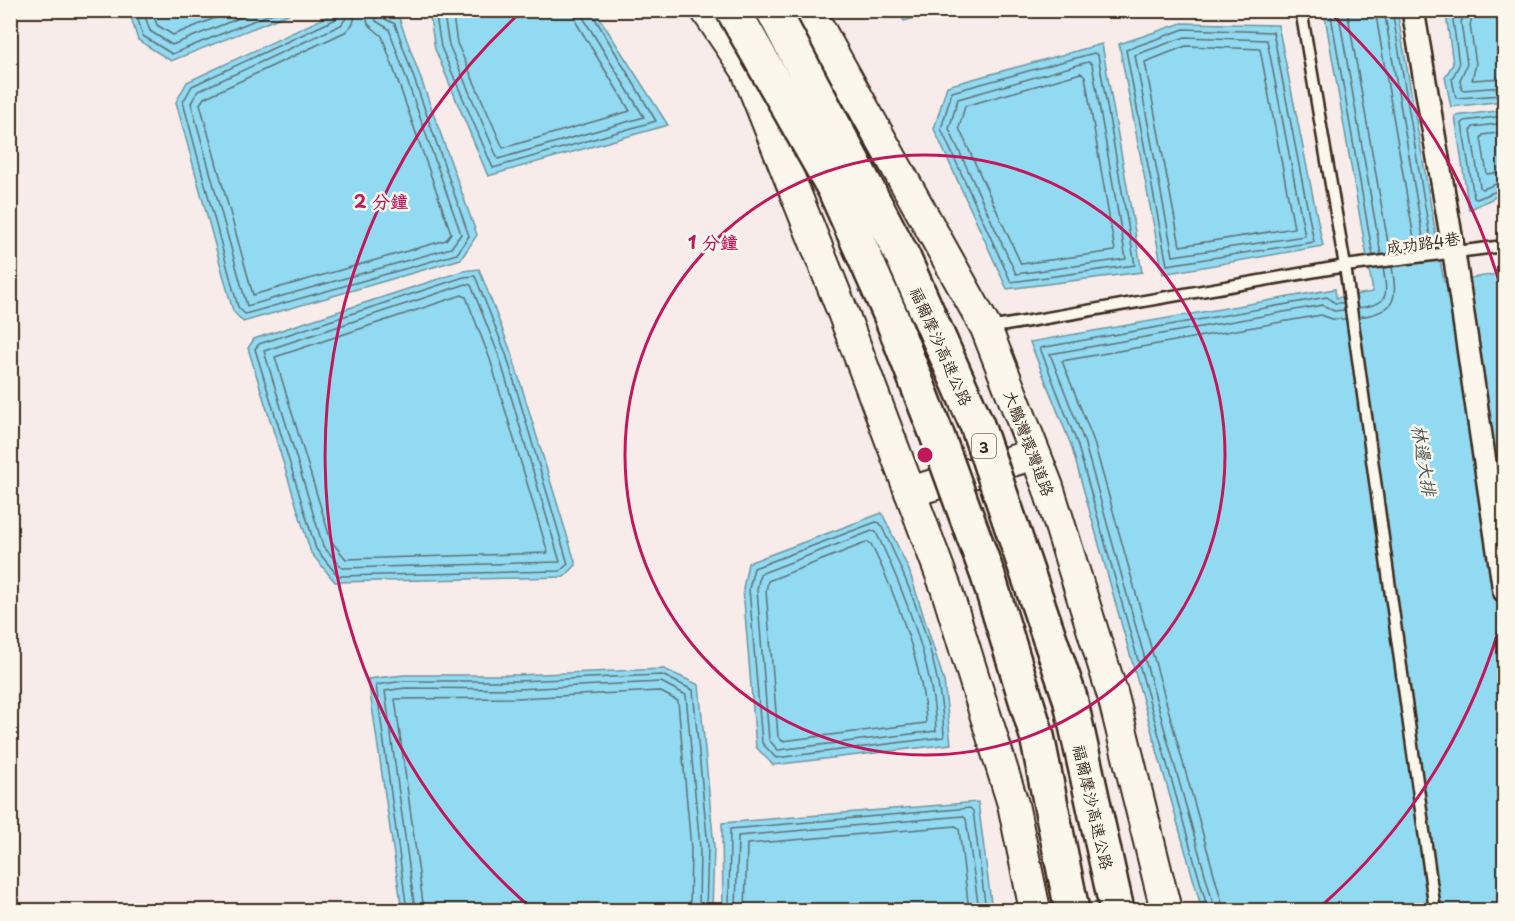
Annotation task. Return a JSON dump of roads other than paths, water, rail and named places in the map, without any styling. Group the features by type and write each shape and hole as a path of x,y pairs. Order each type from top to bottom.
{"highway":[{"path":"733,10 834,188 890,314 937,435 988,576 1036,736 1072,910"},
{"name":"福爾摩沙高速公路","path":"773,10 903,257 977,425 1070,698 1117,910"}],"street":[{"path":"706,10 746,69 842,310 946,588 1013,804 1035,910"},
{"name":"大鵬灣環灣道路","path":"809,10 986,328 1035,454 1113,696 1166,910"},
{"path":"1413,10 1446,254 1504,591"},
{"path":"910,492 1035,454"}],"lane":[{"path":"1301,10 1351,266 1435,910"},
{"name":"成功路4巷","path":"986,328 1351,266 1504,246"}],"water":[{"path":"129,10 296,11 171,61 138,40"},
{"path":"339,11 381,11 399,18 477,235 461,259 243,322 233,311 176,102 187,82"},
{"path":"429,11 595,11 668,125 488,176 435,49"},
{"path":"898,11 943,11 904,21"},
{"name":"林邊大排","path":"1324,11 1397,11 1444,282 1504,273 1504,910 1202,910 1071,445 1030,342 1335,289 1336,298 1373,292"},
{"path":"1466,11 1504,11 1504,101 1451,107 1445,77 1453,64 1446,14 1466,13"},
{"path":"1182,23 1278,25 1323,246 1163,274 1119,44"},
{"path":"1102,44 1142,272 1007,289 934,129 947,86"},
{"path":"1504,110 1504,193 1469,210 1455,116"},
{"path":"479,269 511,352 576,565 564,577 335,582 311,553 248,348 254,339 463,271"},
{"path":"882,513 909,570 944,681 951,744 773,765 756,747 743,589 748,563"},
{"path":"664,669 699,685 714,847 712,910 402,910 368,679 404,675 517,675"},
{"path":"978,802 992,910 723,910 722,823"}]}
